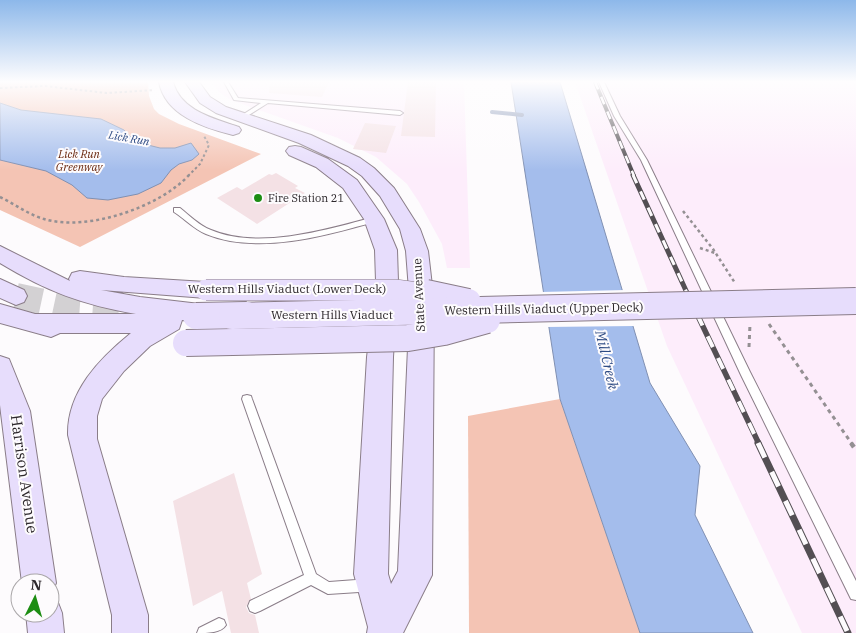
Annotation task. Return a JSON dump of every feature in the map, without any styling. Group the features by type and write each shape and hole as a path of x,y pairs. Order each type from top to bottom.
{"main road":[{"name":"State Avenue","path":"190,112 200,118 282,146 322,163 350,184 374,219 386,250 388,266 380,357 371,574 386,630"},
{"name":"State Avenue","path":"227,112 325,146 368,172 387,192 399,209 410,229 417,250 422,303 414,575 386,630"},
{"name":"Western Hills Viaduct (Upper Deck)","path":"8,258 65,288 96,297 154,308 232,316"},
{"name":"Western Hills Viaduct (Lower Deck)","path":"45,276 124,285 206,290 394,290 424,293 529,313"},
{"name":"Western Hills Viaduct (Upper Deck)","path":"13,308 128,325 232,316 856,302"},
{"name":"Western Hills Viaduct (Lower Deck)","path":"13,308 82,334 138,342 186,343 408,338 444,332 492,319 529,313 856,302"},
{"name":"Western Hills Viaduct","path":"196,316 529,313"},
{"path":"130,633 130,615 83,439 85,406 109,371 138,342 171,322"},
{"name":"Harrison Avenue","path":"0,367 16,411 39,573"}],"lane":[{"path":"241,118 251,112"},
{"path":"373,112 400,114"},
{"path":"615,112 644,160 750,383 856,594"},
{"path":"177,210 208,232 228,238 253,240 280,240 374,219"},
{"path":"247,399 311,578 328,588 358,586 371,574"},
{"path":"255,606 311,578"},
{"path":"204,633 219,625"}],"path":[{"path":"0,197 33,215 50,221 91,222 117,216 140,207 178,186 192,175 206,155 209,145 203,132"},
{"path":"682,210 737,284"},
{"path":"764,317 856,450"},
{"path":"749,355 750,319"}],"shaded area":[{"path":"263,112 465,112 470,268 447,268 442,244 407,184 376,157 338,138"},
{"path":"585,112 856,112 856,633 802,633 667,346"}],"green space":[{"name":"Lick Run Greenway","path":"0,112 157,112 179,124 261,154 80,247 0,210"},
{"path":"560,399 640,633 469,633 468,416"}],"water":[{"path":"0,112 35,112 101,119 124,130 136,142 160,148 175,148 191,143 199,154 192,160 179,164 171,170 161,183 138,194 108,200 87,198 72,185 46,171 0,160"},
{"name":"Mill Creek","path":"516,112 569,112 650,383 700,466 695,515 753,633 640,633 560,399"}],"pier":[{"path":"625,290 635,326 546,327 541,292"}],"building":[{"path":"404,112 435,112 435,137 401,136"},
{"path":"365,123 396,126 386,153 353,149"},
{"name":"Fire Station 21","path":"276,173 298,186 295,188 305,193 257,224 217,198 237,187 242,190 269,174"},
{"path":"234,473 262,574 247,583 251,599 246,607 249,613 255,615 259,633 231,633 222,591 193,606 173,501"}],"waterway":[{"name":"Lick Run","path":"492,112 522,115"}],"tunnel":[{"path":"16,296 72,308 167,315"}],"railway":[{"path":"607,112 634,176"},
{"path":"633,175 688,295"},
{"path":"687,293 759,444"},
{"path":"758,443 848,633"}],"place":[{"name":"Fire Station 21","path":"258,198"}]}
